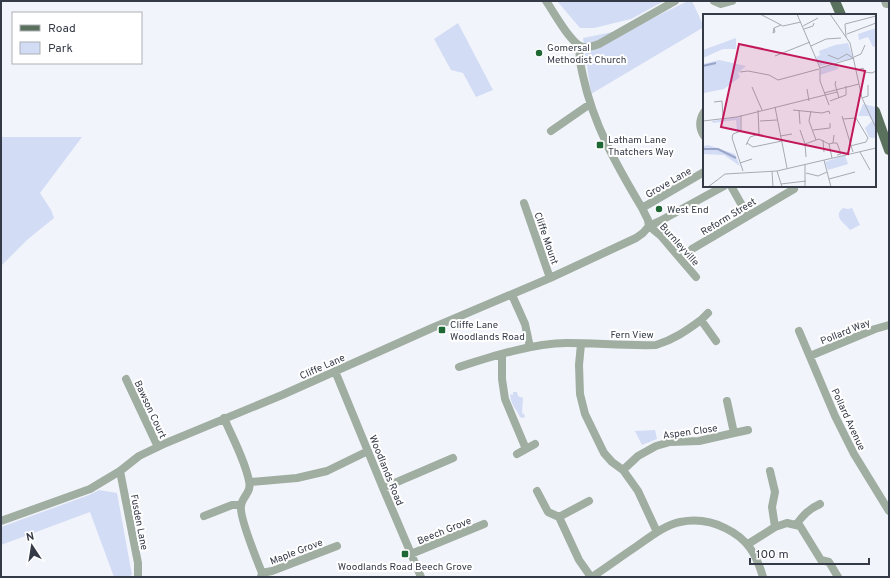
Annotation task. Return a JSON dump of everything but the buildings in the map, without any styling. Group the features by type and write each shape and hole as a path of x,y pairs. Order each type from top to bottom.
{"main road":[{"path":"835,1 841,14"},
{"path":"876,114 889,150"}],"street":[{"path":"546,1 572,39 580,46 589,47 598,44 675,1"},
{"path":"714,1 721,4 732,1"},
{"path":"885,1 886,4 889,4"},
{"path":"580,46 578,54 590,104 601,133 642,208 648,220 649,226"},
{"path":"552,131 590,104"},
{"path":"703,114 700,122 703,134"},
{"name":"Grove Lane","path":"642,208 703,173"},
{"name":"Cliffe Lane","path":"1,521 90,489 120,471 139,456 158,447 224,418 282,395 550,278 636,238 649,226 722,187"},
{"path":"732,187 748,216"},
{"name":"Reform Street","path":"692,249 794,189"},
{"name":"Cliffe Mount","path":"524,203 550,278"},
{"name":"Burnleyville","path":"649,226 696,277"},
{"path":"512,295 525,324 530,348"},
{"name":"Fern View","path":"459,367 484,359 530,348 566,343 656,345 670,341 701,320 708,313"},
{"path":"701,320 716,341"},
{"name":"Pollard Way","path":"810,356 875,329 889,325"},
{"name":"Pollard Avenue","path":"799,331 835,416 854,454 889,511"},
{"path":"581,344 579,381 582,405 596,439 604,453 612,462 623,470 638,491 657,532"},
{"path":"502,355 502,379 505,399 526,449"},
{"name":"Woodlands Road","path":"335,371 421,577"},
{"name":"Bawson Court","path":"126,379 158,447"},
{"name":"Aspen Close","path":"623,470 638,456 656,446 670,442 699,441 734,434 727,401"},
{"path":"224,418 250,482 249,491 240,505 242,518 261,575"},
{"path":"734,434 748,430"},
{"path":"517,454 535,444"},
{"path":"250,482 298,478 326,471 368,451"},
{"path":"383,488 453,458"},
{"name":"Fusden Lane","path":"120,471 138,563 138,577"},
{"path":"770,471 775,492 772,507 775,527"},
{"path":"537,491 548,512 559,517 578,560 591,577 657,532 678,522 692,520 717,524 731,531 748,544 756,556 763,577"},
{"path":"559,517 589,502"},
{"path":"796,525 804,514 820,504"},
{"path":"204,516 232,505 240,505"},
{"path":"748,544 775,527 787,523 800,526 821,560 829,562 838,577"},
{"name":"Beech Grove","path":"411,554 484,524"},
{"name":"Maple Grove","path":"261,575 337,546"}],"green space":[{"path":"557,1 664,1 631,19 594,28 580,28"},
{"path":"688,1 692,1 703,25 703,28 591,94 583,38 632,28"},
{"path":"458,23 493,90 476,97 463,73 451,70 434,39"},
{"path":"1,137 82,137 40,193 51,210 54,218 27,240 1,266"},
{"path":"843,208 852,208 860,225 850,230 840,220 839,214"},
{"path":"513,392 517,392 518,396 523,398 522,413 525,417 523,418 520,417 511,401 510,394 513,395"},
{"path":"655,430 657,439 642,445 635,431"},
{"path":"99,490 117,493 132,575 128,577 114,577 90,512 1,545 1,527"}],"place":[{"name":"Gomersal Methodist Church","path":"539,53"},
{"name":"Latham Lane Thatchers Way","path":"600,145"},
{"name":"West End","path":"659,209"},
{"name":"Cliffe Lane Woodlands Road","path":"442,330"},
{"name":"Woodlands Road Beech Grove","path":"405,554"}]}
